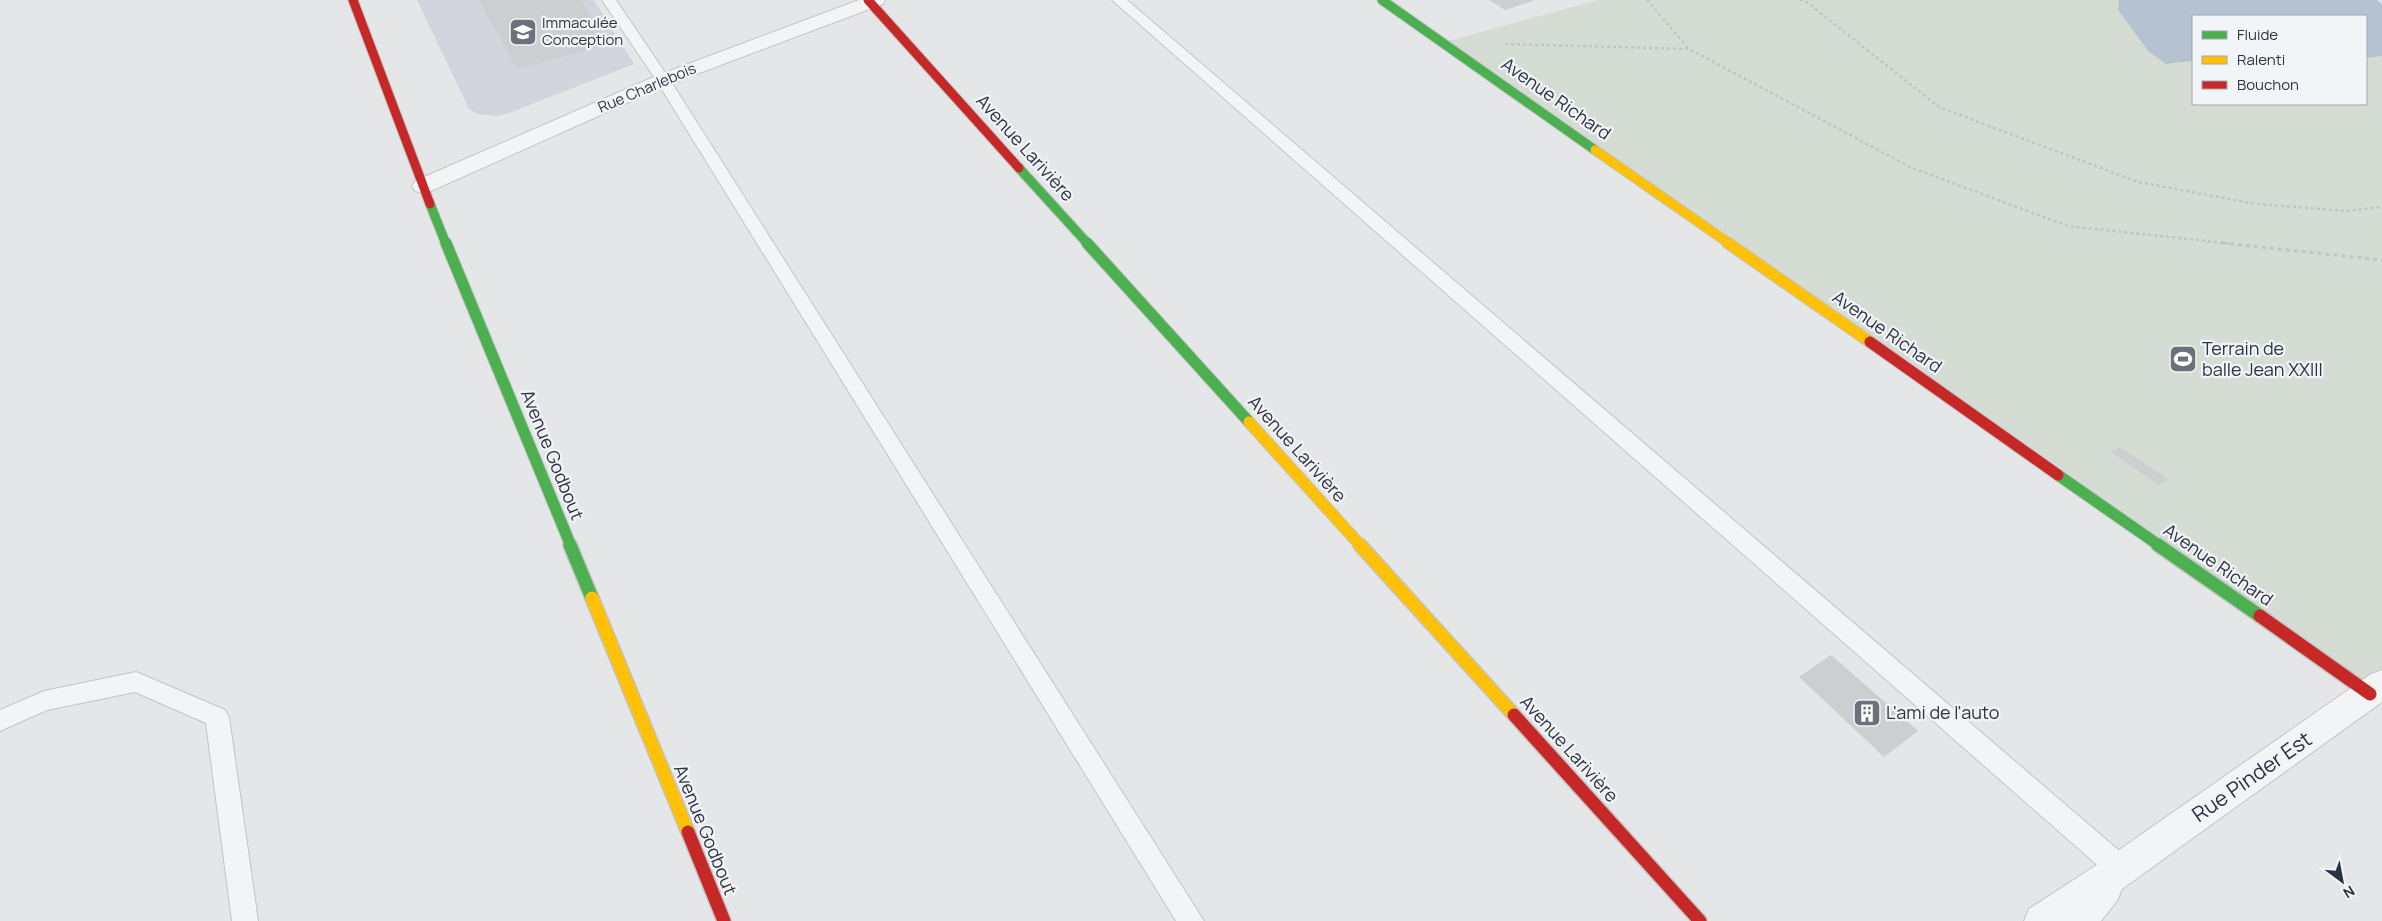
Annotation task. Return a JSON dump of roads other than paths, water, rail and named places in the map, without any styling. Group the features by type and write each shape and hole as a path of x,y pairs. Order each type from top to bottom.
{"street":[{"name":"Avenue Godbout","path":"353,0 423,186 724,921"},
{"name":"Avenue Richard","path":"1382,0 2376,689"},
{"name":"Rue Charlebois","path":"423,186 663,80 871,1"},
{"name":"Avenue Larivière","path":"871,1 1700,921"},
{"name":"Rue Pinder Est","path":"2042,921 2121,868 2376,689"},
{"name":"Rue Pinder Est","path":"2078,921 2121,868"}],"lane":[{"path":"609,0 663,80 1191,921"},
{"path":"1119,0 2121,868"},
{"path":"0,721 44,701 136,682 217,717 245,921"}],"water":[{"path":"2119,0 2377,0 2382,4 2382,56 2367,58 2367,15 2192,15 2192,61 2166,64 2148,51 2118,10"}],"place":[{"name":"Immaculée Conception","path":"523,32"},
{"name":"Terrain de balle Jean XXIII","path":"2183,359"},
{"name":"L'ami de l'auto","path":"1867,713"}]}
